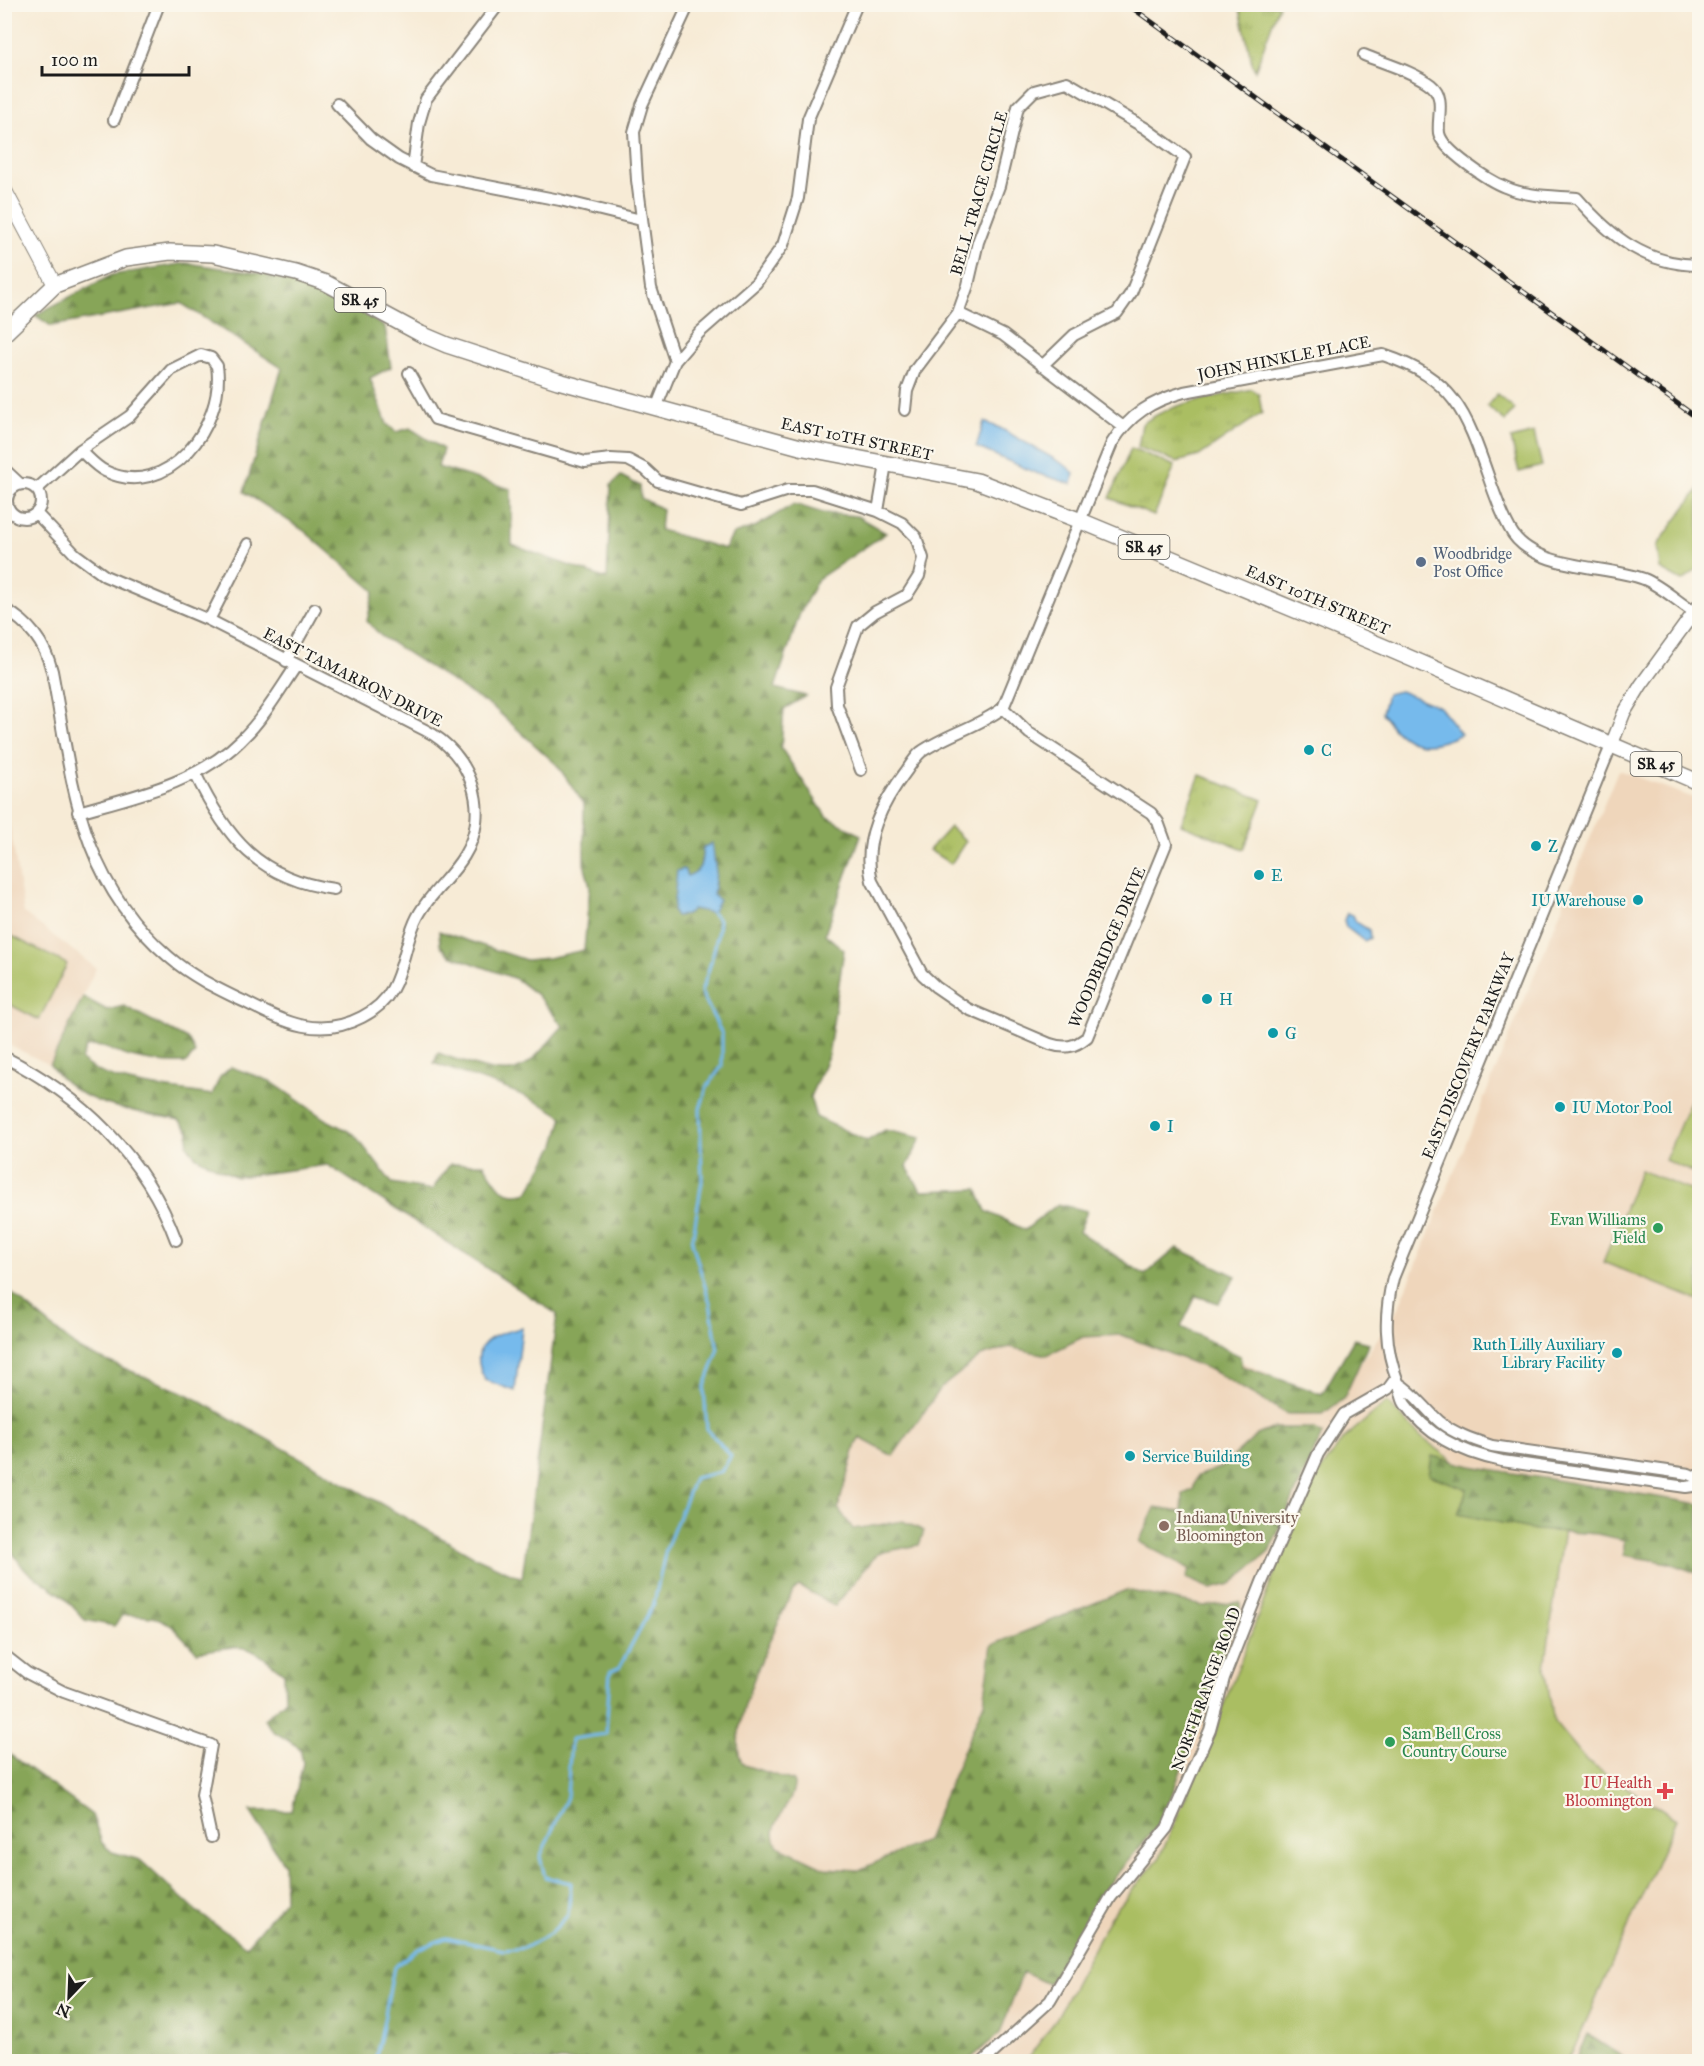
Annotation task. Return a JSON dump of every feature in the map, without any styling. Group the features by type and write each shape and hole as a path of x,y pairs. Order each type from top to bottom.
{"main road":[{"path":"4,189 55,285"},
{"name":"EAST 10TH STREET","path":"4,334 55,285 126,258 170,252 213,254 326,283 421,334 447,345 558,381 795,446 976,481 1081,521 1382,646 1700,783"}],"street":[{"path":"114,120 159,4"},
{"path":"413,167 418,123 426,99 499,4"},
{"path":"675,360 655,305 641,220 634,127 689,4"},
{"path":"656,408 675,360 699,333 756,283 783,245 798,198 808,119 857,4"},
{"path":"1364,55 1430,85 1439,97 1439,131 1443,142 1459,157 1495,182 1505,187 1534,194 1577,198 1607,230 1635,250 1668,262 1700,265"},
{"name":"BELL TRACE CIRCLE","path":"958,313 968,285 978,242 999,186 1018,107 1034,91 1067,82 1136,122 1185,157 1131,293 1117,313 1074,335 1042,366"},
{"path":"337,104 371,139 413,167 431,175 560,200 641,220"},
{"path":"905,410 907,391 915,370 958,313 1003,335 1122,426"},
{"path":"37,489 80,450 130,416 163,377 181,363 201,355 215,362 218,373 218,394 209,425 189,450 167,467 141,477 120,476 99,467 80,450"},
{"name":"JOHN HINKLE PLACE","path":"1081,521 1112,442 1122,426 1135,413 1152,403 1184,392 1383,355 1404,362 1440,383 1457,401 1473,433 1500,508 1514,536 1536,553 1555,560 1647,580 1697,608"},
{"path":"408,373 435,419 585,462 628,460 645,468 658,481 741,505 788,490 812,490 878,511 902,523 916,537 923,558 919,576 907,595 875,612 858,626 836,687 837,705 861,770"},
{"path":"878,511 886,464"},
{"path":"4,469 20,484"},
{"path":"20,484 30,485 37,489 41,501 36,513 26,518 8,517 7,492 20,484"},
{"name":"EAST TAMARRON DRIVE","path":"4,609 33,631 49,659 78,812 97,865 116,898 146,936 186,970 275,1018 301,1027 336,1027 370,1012 386,998 399,978 420,912 460,862 470,844 477,809 474,789 461,761 436,735 291,664 209,620 105,576 75,554 36,513"},
{"path":"1003,708 1081,521"},
{"path":"209,620 248,544"},
{"path":"1611,746 1624,712 1697,608"},
{"path":"78,812 145,793 195,774 242,739 291,664 315,609"},
{"name":"WOODBRIDGE DRIVE","path":"1003,708 1029,733 1151,813 1158,822 1166,844 1087,1037 1076,1046 1060,1047 1050,1044 968,1009 936,987 922,974 872,881 868,865 869,847 877,821 889,795 920,753 984,722 1003,708"},
{"name":"EAST DISCOVERY PARKWAY","path":"1611,746 1393,1278 1385,1314 1386,1338 1403,1402 1437,1436 1476,1455 1686,1487 1700,1485"},
{"path":"195,774 218,818 252,857 291,879 334,889"},
{"path":"4,1057 56,1085 104,1127 143,1175 176,1240"},
{"path":"1397,1380 1413,1392 1442,1423 1465,1437 1492,1446 1689,1474 1700,1479"},
{"name":"NORTH RANGE ROAD","path":"983,2061 1050,2001 1112,1897 1167,1828 1210,1730 1224,1678 1262,1582 1318,1454 1344,1414 1388,1389 1397,1380"},
{"path":"4,1655 27,1673 64,1692 211,1745 202,1795 211,1837"}],"shaded area":[{"name":"Indiana University Bloomington","path":"1618,770 1699,800 1699,2061 365,2062 431,1921 682,1123 1335,1402 1399,1307"},
{"path":"4,790 24,913 96,968 50,1065 5,1043"}],"green space":[{"path":"1239,5 1279,5 1255,71 1252,63"},
{"path":"186,263 264,274 334,296 385,327 391,367 370,378 387,424 396,432 410,428 443,449 438,467 511,489 512,545 607,579 611,485 621,476 640,486 641,498 662,509 660,530 725,549 733,534 755,527 794,504 823,513 857,516 886,533 818,579 800,613 775,688 806,696 784,709 781,748 826,816 861,835 825,934 844,950 828,1056 810,1097 816,1117 867,1141 885,1130 921,1138 907,1167 921,1191 977,1189 986,1211 1025,1230 1058,1204 1087,1211 1079,1232 1145,1275 1177,1248 1236,1276 1219,1303 1196,1296 1181,1327 1240,1356 1242,1366 1322,1394 1354,1339 1369,1343 1344,1398 1323,1414 1287,1414 1211,1370 1122,1335 1083,1337 1047,1355 1009,1347 981,1356 941,1388 893,1456 860,1438 856,1444 838,1508 853,1529 903,1521 924,1531 919,1545 878,1553 835,1606 799,1586 793,1591 754,1679 739,1730 739,1750 744,1765 794,1781 791,1797 775,1830 778,1846 825,1868 859,1870 926,1840 984,1702 992,1645 1126,1590 1204,1606 1240,1602 1240,1610 1163,1819 1107,1886 1048,1984 1023,1972 1000,2033 968,2061 5,2062 5,1751 92,1815 102,1843 112,1852 140,1860 196,1911 246,1946 285,1900 284,1864 250,1811 292,1811 303,1763 300,1748 273,1731 264,1719 285,1701 284,1673 271,1663 252,1650 244,1648 197,1652 172,1626 158,1618 123,1615 114,1626 85,1620 63,1596 24,1569 5,1542 4,1287 80,1350 189,1395 475,1557 522,1578 557,1314 328,1165 236,1177 196,1157 187,1145 189,1131 179,1120 108,1105 77,1090 50,1065 83,997 107,1010 124,1006 189,1040 195,1053 186,1063 171,1063 134,1058 103,1047 86,1047 81,1060 109,1076 144,1085 212,1095 220,1077 231,1067 270,1081 325,1119 354,1134 392,1183 432,1190 450,1164 484,1164 497,1184 506,1192 519,1194 528,1192 555,1145 563,1117 516,1093 434,1063 438,1053 487,1069 515,1070 529,1063 563,1026 537,995 516,979 450,955 440,945 439,931 526,960 584,950 590,886 584,864 584,804 557,765 495,709 381,636 367,621 374,591 303,530 244,492 282,368 181,303 51,326 35,315 112,275","holes":["712,858 715,886 710,897 700,909 693,909 686,915 687,876 698,871 701,860"]},
{"path":"1252,389 1259,395 1262,413 1199,456 1177,462 1138,447 1142,424 1154,416 1195,401"},
{"path":"1497,394 1515,409 1505,421 1487,406"},
{"path":"1534,433 1542,466 1519,472 1511,439"},
{"path":"1131,448 1175,466 1154,516 1110,498"},
{"path":"1699,489 1699,568 1682,581 1660,569 1657,546"},
{"path":"1200,775 1263,800 1244,849 1181,824"},
{"path":"950,827 966,841 951,864 929,850"},
{"path":"4,932 67,964 39,1020 5,1002"},
{"path":"1699,1081 1699,1175 1665,1160"},
{"name":"Evan Williams Field","path":"1640,1170 1699,1194 1699,1301 1603,1262"},
{"name":"Sam Bell Cross Country Course","path":"1387,1402 1421,1437 1466,1470 1570,1484 1545,1668 1554,1722 1587,1762 1676,1819 1572,2053 1565,2061 1025,2062 1055,2021 1110,1917 1160,1857 1219,1717 1308,1486 1343,1439"},
{"path":"1274,1428 1314,1428 1322,1434 1269,1552 1231,1584 1211,1589 1186,1578 1190,1569 1139,1542 1155,1508 1182,1512 1183,1494 1193,1490 1197,1476 1222,1467 1257,1435"},
{"path":"1432,1456 1471,1466 1699,1504 1699,1574 1669,1563 1624,1555 1624,1540 1598,1534 1535,1530 1458,1514 1467,1489 1429,1475"},
{"path":"1587,2034 1629,2061 1575,2061"}],"water":[{"path":"984,422 1000,428 1065,465 1074,473 1072,484 1036,473 976,447"},
{"path":"1400,691 1440,707 1461,734 1437,743 1426,744 1407,740 1390,725 1382,713 1387,694"},
{"path":"712,843 716,872 713,895 719,900 712,913 693,909 686,915 676,916 673,911 677,871 684,869 687,876 696,872 700,866 703,848"},
{"path":"1347,913 1353,915 1356,922 1369,930 1370,938 1364,941 1346,927 1344,920"},
{"path":"522,1328 515,1391 485,1380 480,1368 480,1349 492,1338"}],"waterway":[{"path":"374,2062 394,1967 418,1949 446,1938 504,1950 524,1948 551,1933 568,1915 571,1883 545,1877 540,1857 567,1797 571,1739 606,1734 610,1672 619,1668 654,1603 666,1549 694,1478 721,1472 731,1456 707,1429 704,1389 718,1351 710,1303 692,1242 702,1181 700,1109 707,1087 722,1066 722,1034 701,992 713,957 718,930 719,920 712,913"}],"railway":[{"path":"1127,4 1700,420"}],"place":[{"name":"Woodbridge Post Office","path":"1421,562"},
{"name":"C","path":"1309,750"},
{"name":"Z","path":"1536,846"},
{"name":"E","path":"1259,875"},
{"name":"IU Warehouse","path":"1638,900"},
{"name":"H","path":"1207,999"},
{"name":"G","path":"1273,1033"},
{"name":"IU Motor Pool","path":"1560,1107"},
{"name":"I","path":"1155,1126"},
{"name":"Evan Williams Field","path":"1658,1228"},
{"name":"Ruth Lilly Auxiliary Library Facility","path":"1617,1353"},
{"name":"Service Building","path":"1130,1456"},
{"name":"Indiana University Bloomington","path":"1164,1526"},
{"name":"Sam Bell Cross Country Course","path":"1390,1742"},
{"name":"IU Health Bloomington","path":"1665,1791"}]}
